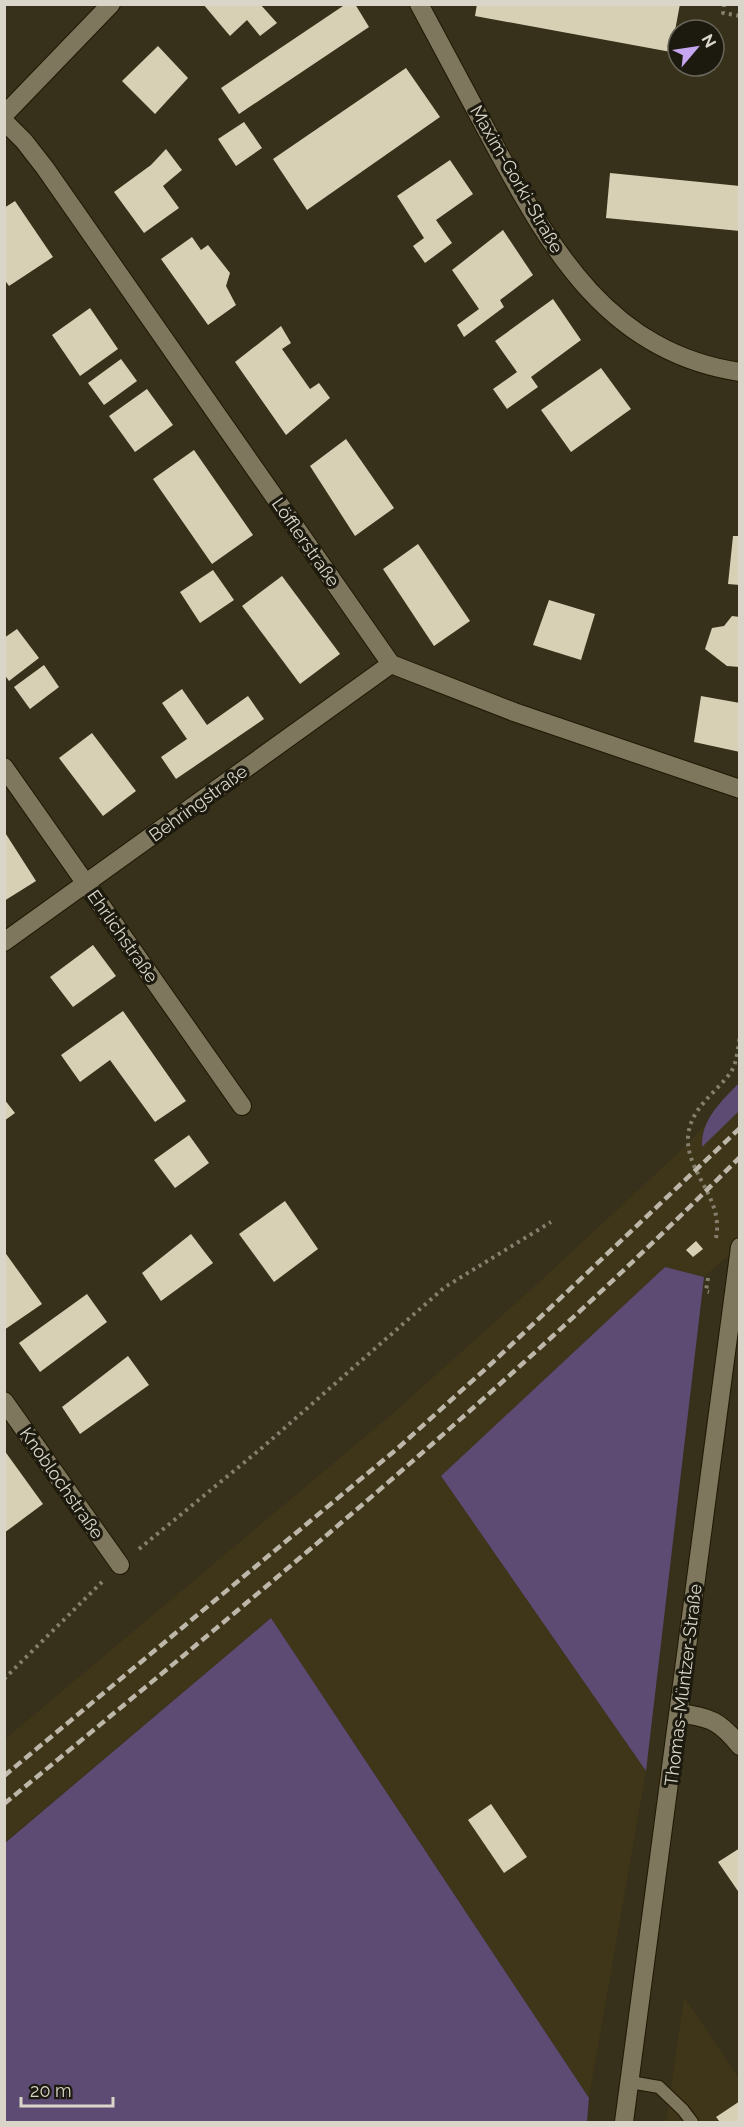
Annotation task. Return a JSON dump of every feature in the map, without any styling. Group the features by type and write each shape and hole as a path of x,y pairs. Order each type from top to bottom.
{"street":[{"path":"4,115 111,4"},
{"name":"Maxim-Gorki-Straße","path":"419,4 522,195 563,260 596,299 636,333 668,352 702,364 740,372"},
{"name":"Löfflerstraße","path":"4,121 24,141 45,168 391,664"},
{"path":"391,664 514,712 740,789"},
{"name":"Behringstraße","path":"4,942 391,664"},
{"name":"Ehrlichstraße","path":"4,767 242,1106"},
{"name":"Thomas-Müntzer-Straße","path":"624,2122 740,1247"},
{"name":"Knoblochstraße","path":"4,1401 120,1565"},
{"path":"679,1713 706,1718 722,1725 739,1744"}],"lane":[{"path":"630,2082 659,2087 692,2122"}],"path":[{"path":"724,4 723,13 740,16"},
{"path":"716,1241 715,1206 688,1149 688,1134 701,1104 732,1070 740,1036"},
{"path":"262,1447 445,1287 551,1222"},
{"path":"710,1271 706,1291 733,1295"}],"shaded area":[{"path":"739,1083 739,1111 702,1147 705,1128 713,1112"},
{"path":"739,1090 739,1247 704,1277 665,1267 441,1476 646,1771 589,2098 271,1618 5,1842 5,1739 392,1414 536,1285 679,1152"},
{"path":"665,1267 704,1277 646,1771 441,1476"},
{"path":"271,1618 589,2098 587,2122 5,2122 5,1843"},
{"path":"684,1997 739,2078 739,2122 666,2122"}],"building":[{"path":"203,4 260,4 277,23 260,36 247,20 230,36"},
{"path":"346,4 355,4 369,27 239,114 221,88"},
{"path":"477,4 680,4 677,18 666,18 666,51 475,16"},
{"path":"158,46 188,78 155,114 122,81"},
{"path":"406,68 440,117 307,210 273,159"},
{"path":"244,122 262,148 236,166 218,139"},
{"path":"166,149 182,170 163,186 179,208 144,233 114,192 151,165"},
{"path":"450,160 473,194 436,220 452,243 425,263 413,246 424,238 397,196"},
{"path":"610,173 740,186 740,231 606,218"},
{"path":"15,201 53,257 9,286 4,279 4,208"},
{"path":"503,230 533,275 500,300 504,307 464,337 457,325 479,309 452,270"},
{"path":"192,237 201,250 208,245 230,273 226,286 236,305 208,325 161,259"},
{"path":"553,299 581,340 531,377 538,387 507,409 493,389 517,372 495,341"},
{"path":"90,308 118,349 80,376 52,335"},
{"path":"281,326 291,343 282,349 310,389 319,383 330,398 286,435 235,362"},
{"path":"121,359 137,381 104,405 88,383"},
{"path":"601,368 631,409 571,452 541,410"},
{"path":"147,389 173,425 135,452 109,416"},
{"path":"346,439 394,508 355,536 310,466"},
{"path":"194,450 253,535 212,564 153,479"},
{"path":"733,536 740,536 740,585 728,584"},
{"path":"418,544 470,621 434,646 383,569"},
{"path":"213,570 234,600 200,623 180,592"},
{"path":"282,576 340,654 300,684 242,606"},
{"path":"549,600 595,614 581,660 533,645"},
{"path":"732,616 740,617 740,667 727,666 705,649 712,628 724,626"},
{"path":"17,629 39,658 9,681 4,674 4,638"},
{"path":"44,665 59,687 30,709 14,687"},
{"path":"182,689 207,725 248,696 264,719 176,779 161,757 187,739 162,703"},
{"path":"701,696 740,703 740,752 694,742"},
{"path":"92,733 136,791 103,816 59,758"},
{"path":"4,831 36,881 4,901"},
{"path":"93,945 116,976 73,1007 50,977"},
{"path":"123,1011 186,1101 155,1122 110,1060 80,1082 61,1055"},
{"path":"4,1099 15,1113 4,1121"},
{"path":"189,1135 209,1163 175,1188 154,1160"},
{"path":"285,1201 318,1249 274,1282 239,1234"},
{"path":"191,1234 213,1263 161,1301 142,1273"},
{"path":"696,1241 703,1249 693,1257 686,1250"},
{"path":"4,1251 42,1304 4,1330"},
{"path":"87,1294 107,1322 40,1372 19,1343"},
{"path":"128,1356 149,1385 80,1434 62,1407"},
{"path":"4,1450 43,1504 4,1533"},
{"path":"491,1804 527,1857 504,1873 468,1820"},
{"path":"740,1848 740,1894 718,1862"},
{"path":"740,2101 740,2122 720,2122 716,2117"}],"railway":[{"path":"4,1776 398,1448 492,1363 740,1128"},
{"path":"4,1804 380,1490 563,1327 740,1157"}]}
